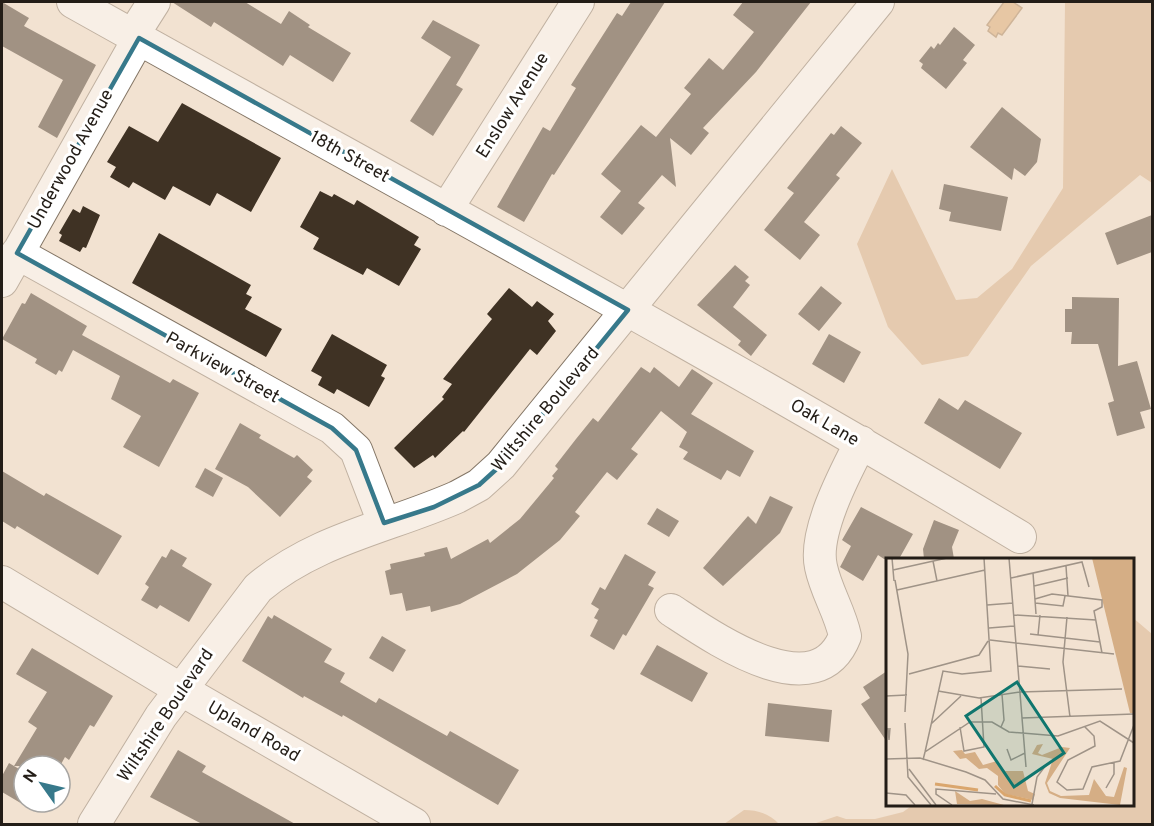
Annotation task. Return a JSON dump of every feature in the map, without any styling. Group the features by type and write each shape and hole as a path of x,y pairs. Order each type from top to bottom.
{"street":[{"name":"18th Street","path":"73,2 628,310"},
{"name":"Underwood Avenue","path":"2,281 154,2"},
{"name":"Enslow Avenue","path":"446,210 578,2"},
{"name":"Wiltshire Boulevard","path":"94,825 144,741 180,689 245,602 278,571 315,550 384,523 434,507 478,485 501,465 878,2"},
{"name":"Parkview Street","path":"17,253 332,428 356,450 384,523"},
{"name":"Oak Lane","path":"628,310 861,442 1020,537"},
{"path":"671,610 731,649 764,663 803,667 831,659 840,650 845,636 823,575 819,550 832,506 861,442"},
{"name":"Upland Road","path":"2,582 414,825"}],"highlighted area":[{"path":"139,38 628,310 501,465 479,485 434,507 384,523 356,450 332,428 17,253"}],"shaded area":[{"path":"1004,2 1013,2 1022,8 1002,35 998,33 996,37 988,31 990,27 987,25"},
{"path":"1065,2 1152,2 1152,183 1140,175 1031,266 968,356 922,365 888,327 857,244 892,169 956,300 977,298 1012,269 1063,188"},
{"path":"1133,618 1152,634 1152,824 813,824 837,816 846,819 875,819 903,812 913,805 1133,805"},
{"path":"744,810 763,813 779,824 724,824"}],"building":[{"path":"2,2 29,18 24,26 96,65 57,138 38,127 63,80 2,46"},
{"path":"172,2 245,2 281,24 289,11 310,25 308,27 351,53 333,82 290,55 283,66 214,22 211,27"},
{"path":"631,2 665,2 554,175 552,174 524,222 497,207 543,127 550,131 576,88 571,85 617,13 622,16"},
{"path":"743,2 811,2 756,72 703,128 709,133 691,155 670,138 676,187 662,175 638,203 645,208 622,235 600,217 621,191 601,174 641,125 656,137 691,94 684,88 709,58 723,70 754,32 733,15"},
{"path":"433,20 480,45 456,85 463,89 433,136 410,121 451,57 421,38"},
{"path":"954,27 975,45 963,60 967,63 946,89 921,68 923,64 919,61 931,46 934,49 938,43 940,45"},
{"path":"182,103 281,158 251,212 217,193 210,206 173,186 165,200 133,182 129,188 110,177 116,167 107,162 129,126 158,142"},
{"path":"1002,107 1041,139 1037,162 1025,176 1014,168 1012,180 970,147"},
{"path":"841,126 862,143 836,175 840,178 804,222 820,235 800,260 764,230 794,193 787,188 831,133 834,135"},
{"path":"944,184 1008,197 1001,231 949,221 951,212 939,209"},
{"path":"320,191 332,197 334,194 354,205 357,200 419,237 414,245 421,249 399,286 367,268 363,275 313,249 319,238 300,227"},
{"path":"83,206 100,215 86,248 83,247 80,252 59,241 62,235 59,233 73,209 80,213"},
{"path":"1152,215 1152,252 1117,265 1105,233"},
{"path":"159,233 251,285 246,294 252,297 245,309 282,329 266,357 132,283"},
{"path":"735,265 749,277 745,281 750,285 733,307 767,335 751,356 738,345 741,341 697,305"},
{"path":"821,286 842,303 819,331 798,314"},
{"path":"509,288 532,307 537,301 554,314 548,321 556,331 537,355 530,349 464,432 435,458 433,455 414,468 394,448 444,399 442,397 452,384 443,379 492,319 487,314"},
{"path":"31,293 87,326 82,335 170,383 173,379 199,393 159,467 123,447 141,416 111,399 120,376 73,350 62,372 59,370 56,375 35,363 37,359 2,339 22,303 25,304"},
{"path":"1072,297 1119,298 1118,366 1137,361 1151,409 1140,412 1145,428 1117,436 1108,403 1114,401 1098,344 1071,344 1072,332 1065,332 1065,309 1072,309"},
{"path":"332,334 387,365 381,376 385,378 369,407 337,389 334,394 318,385 322,377 311,371"},
{"path":"829,334 861,352 844,383 812,364"},
{"path":"641,367 650,373 654,367 679,387 692,369 713,383 691,414 754,451 740,477 727,470 721,480 683,459 688,452 679,447 687,432 661,411 631,449 638,454 617,480 607,472 575,512 580,516 560,540 517,574 460,604 431,612 430,606 406,611 402,593 390,595 385,571 391,569 390,564 425,556 424,553 447,547 451,559 488,539 490,543 520,519 554,478 552,476 558,469 555,466 576,439 593,418 598,422"},
{"path":"939,398 958,410 965,400 1022,433 1000,469 924,423"},
{"path":"240,423 261,435 259,438 294,458 297,455 313,470 307,477 312,481 280,517 248,487 215,469"},
{"path":"205,468 223,478 213,497 195,487"},
{"path":"2,471 44,496 46,493 122,536 98,575 17,526 15,529 2,521"},
{"path":"770,496 793,507 780,533 723,586 703,568 748,516 756,524"},
{"path":"861,507 913,534 900,558 884,559 878,555 863,581 840,567 851,546 842,540"},
{"path":"657,508 679,521 669,537 647,524"},
{"path":"934,520 959,530 952,547 954,558 924,558 923,549"},
{"path":"171,549 187,558 182,566 212,584 189,622 160,605 157,609 141,600 149,587 145,584 162,556 166,558"},
{"path":"625,554 656,572 648,585 654,588 626,636 623,634 614,650 590,636 598,620 594,618 599,609 591,604 600,587 605,590"},
{"path":"274,615 332,649 324,662 345,673 340,682 376,703 379,698 447,736 450,731 519,770 498,805 343,715 342,717 304,696 303,698 242,661 268,616 272,619"},
{"path":"382,636 406,650 393,672 369,658"},
{"path":"657,645 708,673 692,702 640,674"},
{"path":"32,648 113,696 94,727 90,725 72,755 21,754 37,728 28,722 47,692 16,674"},
{"path":"886,672 886,741 861,704 870,698 863,687"},
{"path":"768,703 832,710 829,742 765,736"},
{"path":"178,750 206,766 202,772 297,825 204,825 150,797"},
{"path":"9,763 12,765 12,798 2,792 2,776"}]}
